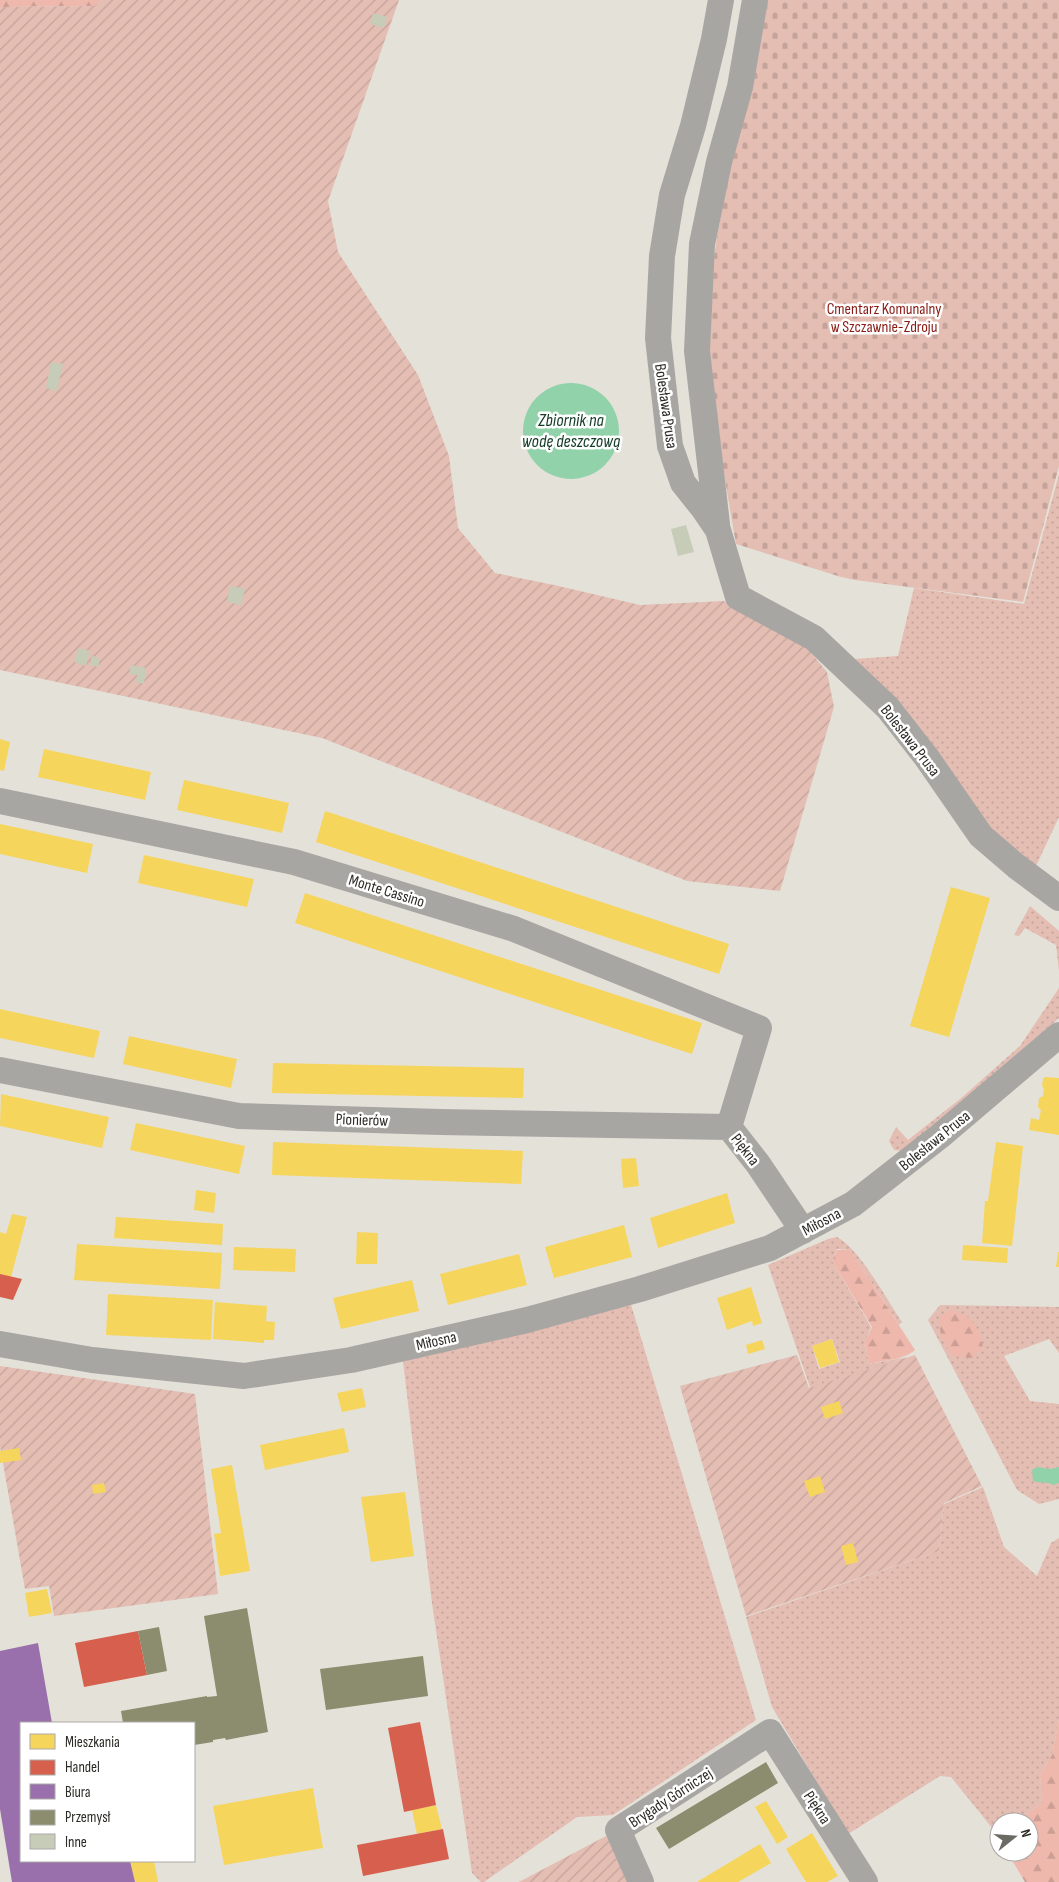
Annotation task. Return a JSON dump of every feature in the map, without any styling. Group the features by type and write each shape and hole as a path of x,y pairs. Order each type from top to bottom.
{"street":[{"name":"Bolesława Prusa","path":"721,0 714,39 693,126 672,195 662,256 658,338 670,446 683,483 704,508 718,530 738,597 814,638 821,644 888,708 927,758 981,836 1016,866 1059,898"},
{"path":"718,530 697,351 702,244 719,162 740,87 755,0"},
{"name":"Monte Cassino","path":"0,801 294,862 514,929 759,1028"},
{"name":"Piękna","path":"759,1028 729,1127 758,1164 803,1232"},
{"name":"Bolesława Prusa","path":"853,1204 940,1136 1059,1034"},
{"name":"Pionierów","path":"0,1070 239,1116 729,1127"},
{"name":"Miłosna","path":"0,1344 92,1360 244,1376 351,1360 526,1320 640,1289 770,1248 853,1204"},
{"name":"Piękna","path":"770,1732 866,1882"},
{"name":"Brygady Górniczej","path":"641,1882 618,1830 770,1732"}],"green space":[{"path":"0,0 102,0 94,6 0,7"},
{"path":"102,0 399,0 328,201 338,252 418,375 449,456 458,528 495,573 640,605 724,601 803,643 827,672 834,707 780,891 687,881 322,738 0,670 0,7 94,6"},
{"name":"Cmentarz Komunalny w Szczawnie-Zdroju","path":"762,0 1059,0 1059,466 1023,602 855,580 736,544 716,428 708,345 709,289 717,237"},
{"path":"1059,474 1059,817 1036,866 997,838 855,659 898,656 914,588 1024,604"},
{"path":"1030,906 1059,931 1059,971 1056,945 1025,928 1019,936 1014,935"},
{"path":"1059,988 1059,1018 903,1151 894,1150 889,1141 896,1127 908,1140 960,1099 1020,1046"},
{"path":"837,1237 855,1252 902,1322 899,1325 850,1250 837,1249 832,1261 871,1327 865,1343 869,1364 907,1357 822,1387 821,1380 821,1387 811,1390 768,1265 828,1239","holes":["832,1339 840,1362 819,1369 812,1346"]},
{"path":"837,1250 850,1250 915,1350 900,1358 869,1364 865,1342 872,1327 832,1261"},
{"path":"629,1298 756,1720 613,1815 577,1817 484,1882 481,1882 472,1873 432,1603 402,1353"},
{"path":"940,1305 1059,1307 1059,1353 1049,1339 1004,1356 1030,1401 1059,1404 1059,1499 1039,1504 1017,1490 928,1320"},
{"path":"950,1310 964,1315 973,1322 979,1333 983,1347 972,1358 953,1356 944,1342 939,1317"},
{"path":"797,1355 809,1388 915,1355 982,1486 944,1503 939,1551 746,1616 680,1386"},
{"path":"0,1366 195,1394 218,1594 54,1616 49,1586 25,1589 0,1446"},
{"path":"983,1487 1004,1547 1037,1576 1051,1543 1059,1538 1059,1719 1052,1755 1040,1775 1042,1803 1029,1812 989,1812 989,1824 951,1777 940,1776 848,1834 772,1707 746,1617 939,1551 944,1504"},
{"path":"1059,1719 1059,1882 1025,1882 1013,1862 1039,1862 1039,1812 1029,1812 1042,1803 1040,1775 1052,1755"},
{"path":"606,1836 633,1882 519,1882"}],"water":[{"name":"Zbiornik na wodę deszczową","path":"571,383 589,387 605,397 615,413 619,431 615,449 605,465 589,475 571,479 553,475 537,465 527,449 523,431 527,413 537,397 553,387"},
{"path":"1037,1467 1050,1469 1059,1467 1059,1483 1053,1485 1033,1481 1032,1470"}],"building: Mieszkania":[{"path":"0,739 10,742 4,771 0,770"},
{"path":"44,749 151,772 145,800 38,777"},
{"path":"184,780 289,803 282,833 177,810"},
{"path":"325,811 729,944 719,974 316,842"},
{"path":"0,824 93,844 87,873 0,854"},
{"path":"144,855 254,879 247,907 138,883"},
{"path":"951,887 990,898 949,1037 910,1026"},
{"path":"305,893 702,1023 692,1054 295,923"},
{"path":"0,1009 100,1031 94,1058 0,1038"},
{"path":"129,1036 237,1059 231,1088 123,1064"},
{"path":"273,1063 524,1068 523,1098 272,1093"},
{"path":"1045,1077 1059,1078 1059,1135 1029,1130 1031,1118 1039,1120 1041,1110 1038,1107 1039,1098 1043,1096 1044,1089 1042,1086"},
{"path":"1,1094 109,1117 102,1148 0,1126"},
{"path":"136,1123 245,1146 239,1174 130,1150"},
{"path":"273,1142 523,1151 521,1184 272,1175"},
{"path":"996,1142 1023,1146 1012,1246 982,1243 985,1201 988,1201"},
{"path":"636,1158 639,1186 623,1188 621,1159"},
{"path":"196,1190 216,1193 214,1213 194,1210"},
{"path":"727,1193 735,1223 658,1248 650,1218"},
{"path":"12,1214 27,1217 11,1277 0,1274 0,1232 6,1234"},
{"path":"116,1217 223,1224 222,1245 114,1238"},
{"path":"624,1225 632,1257 554,1278 545,1247"},
{"path":"357,1232 378,1233 377,1264 356,1264"},
{"path":"77,1244 222,1253 220,1289 74,1280"},
{"path":"963,1245 1008,1248 1007,1263 962,1260"},
{"path":"234,1247 296,1249 295,1272 233,1270"},
{"path":"1058,1252 1059,1267 1056,1267"},
{"path":"519,1254 527,1285 448,1305 440,1274"},
{"path":"412,1280 419,1311 341,1329 333,1298"},
{"path":"751,1287 762,1323 753,1326 752,1321 727,1330 717,1298"},
{"path":"108,1294 213,1300 211,1340 106,1335"},
{"path":"215,1302 267,1306 266,1321 275,1322 274,1340 264,1340 264,1343 213,1339"},
{"path":"832,1339 839,1362 820,1368 812,1346"},
{"path":"762,1340 765,1349 748,1354 746,1345"},
{"path":"362,1388 366,1407 342,1412 337,1393"},
{"path":"839,1401 843,1413 825,1419 821,1407"},
{"path":"344,1428 349,1452 265,1470 260,1445"},
{"path":"19,1448 21,1460 0,1463 0,1451"},
{"path":"232,1465 250,1571 220,1576 214,1534 221,1533 211,1469"},
{"path":"820,1476 825,1492 810,1497 804,1481"},
{"path":"104,1483 106,1492 93,1494 92,1485"},
{"path":"405,1492 414,1556 371,1562 361,1497"},
{"path":"853,1543 858,1562 846,1565 841,1546"},
{"path":"47,1589 52,1613 29,1617 25,1593"},
{"path":"313,1788 323,1848 224,1865 213,1806"},
{"path":"766,1801 788,1837 777,1844 755,1807"},
{"path":"436,1805 442,1829 417,1834 412,1810"},
{"path":"812,1833 838,1876 827,1882 806,1882 786,1849"},
{"path":"760,1844 771,1863 738,1882 697,1882"},
{"path":"130,1862 154,1862 158,1882 135,1882"}],"building: Handel":[{"path":"0,1274 22,1279 13,1300 0,1297"},
{"path":"138,1631 147,1675 84,1687 75,1643"},
{"path":"420,1722 436,1805 404,1812 388,1728"},
{"path":"443,1829 449,1859 363,1876 357,1845"}],"building: Biura":[{"path":"38,1643 52,1722 20,1722 20,1862 130,1862 135,1882 12,1882 0,1809 0,1651"}],"building: Przemysł":[{"path":"247,1608 268,1732 226,1740 225,1738 213,1740 213,1742 195,1745 195,1722 123,1722 121,1711 207,1696 217,1696 204,1616"},
{"path":"159,1627 167,1671 147,1675 138,1631"},
{"path":"423,1656 428,1696 326,1710 320,1669"},
{"path":"766,1762 778,1783 669,1849 656,1828"}],"building: Inne":[{"path":"373,13 387,17 384,28 370,24"},
{"path":"51,362 63,364 57,391 46,388"},
{"path":"686,525 694,552 678,556 671,529"},
{"path":"230,586 245,589 241,605 227,602"},
{"path":"78,648 90,651 86,666 74,662"},
{"path":"92,656 100,658 98,667 90,665"},
{"path":"131,665 146,668 144,684 136,682 137,675 129,674"}]}
